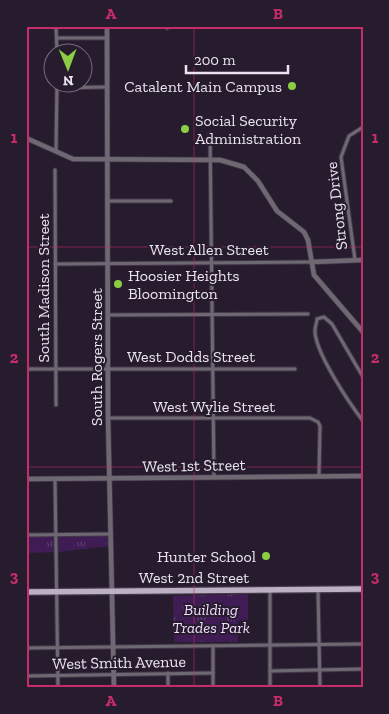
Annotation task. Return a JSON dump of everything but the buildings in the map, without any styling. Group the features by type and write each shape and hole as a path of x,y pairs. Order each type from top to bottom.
{"main road":[{"name":"West 2nd Street","path":"26,592 363,589"}],"street":[{"path":"56,26 57,42"},
{"name":"South Rogers Street","path":"107,26 108,418 114,688"},
{"path":"57,38 107,38"},
{"path":"92,87 106,87"},
{"path":"56,151 57,92"},
{"name":"Strong Drive","path":"355,260 340,161 349,136 363,127"},
{"path":"210,133 213,261 214,477"},
{"path":"26,138 72,159 210,160 231,162 248,170 277,212 304,232 308,240 314,275 363,332"},
{"name":"South Madison Street","path":"55,170 56,405"},
{"path":"107,201 171,201"},
{"name":"West Allen Street","path":"55,264 363,260"},
{"path":"108,315 308,314"},
{"path":"363,377 332,324 324,317 317,319 315,332 322,354 351,406 363,421"},
{"name":"West Dodds Street","path":"26,369 295,369"},
{"name":"West Wylie Street","path":"108,418 310,418 318,422 319,477"},
{"name":"West 1st Street","path":"26,479 363,476"},
{"path":"55,479 58,688"},
{"path":"26,535 111,534"},
{"path":"318,589 320,688"},
{"path":"270,590 270,688"},
{"path":"26,648 363,644"},
{"path":"213,646 213,688"},
{"path":"270,671 363,670"},
{"path":"168,673 168,688"},
{"name":"West Smith Avenue","path":"26,676 213,673"}],"green space":[{"path":"110,534 110,546 58,552 26,553 26,535"},
{"name":"Building Trades Park","path":"248,594 248,620 238,621 238,642 174,642 173,596"},
{"path":"232,595 248,595 248,620 232,620"}],"place":[{"name":"Catalent Main Campus","path":"292,86"},
{"name":"Social Security Administration","path":"185,129"},
{"name":"Hoosier Heights Bloomington","path":"118,284"},
{"name":"Hunter School","path":"266,556"}]}
